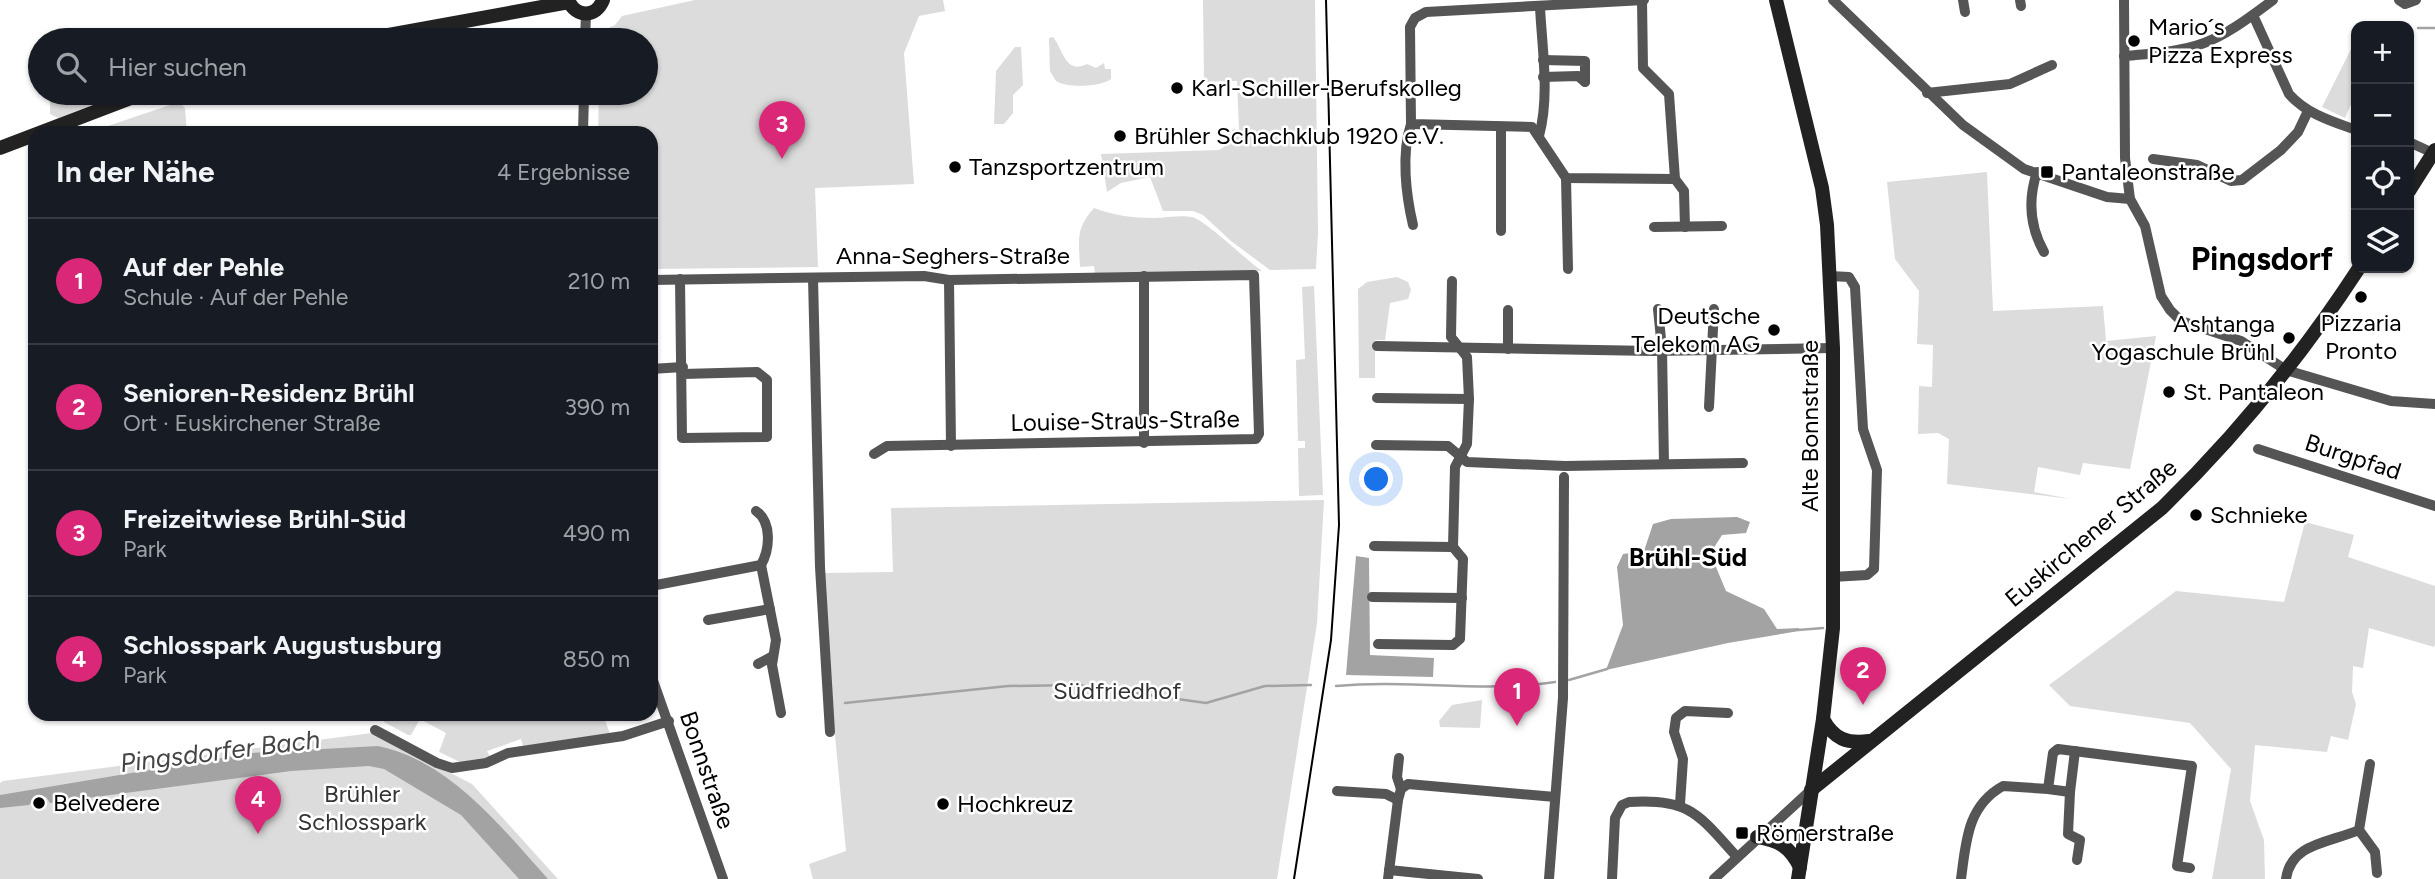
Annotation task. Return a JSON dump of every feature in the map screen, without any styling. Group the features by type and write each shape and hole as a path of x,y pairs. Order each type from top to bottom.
{"main road":[{"path":"425,28 568,1 575,10 586,14 597,10 603,0"},
{"name":"Alte Bonnstraße","path":"1776,0 1822,188 1830,276 1833,348 1833,628 1823,719 1811,790"},
{"path":"58,126 113,105"},
{"path":"0,148 28,137"},
{"path":"2414,183 2434,151"},
{"name":"Euskirchener Straße","path":"1811,790 2154,515 2191,480 2286,370 2355,273"},
{"path":"1823,719 1829,730 1844,741 1869,741"},
{"path":"1799,873 1811,790"},
{"path":"1757,837 1782,843 1793,854 1799,873"}],"street":[{"path":"1413,225 1408,205 1406,138 1411,124 1410,27 1415,18 1426,12 1462,5 1540,7 1552,1 1643,0 1643,68 1669,94 1675,179 1684,191 1685,227"},
{"path":"1833,0 1962,125 2024,169 2107,197 2130,199"},
{"path":"1962,0 1965,12"},
{"path":"2124,0 2125,158 2130,199 2145,226 2161,296 2170,310 2181,320 2241,341 2286,370 2390,401 2435,404"},
{"path":"2124,55 2182,51 2206,45 2273,0"},
{"path":"2399,0 2405,4 2416,0"},
{"path":"1539,136 1542,123 1543,77 1540,7"},
{"path":"585,28 586,14"},
{"path":"2253,15 2289,94 2308,111 2351,128"},
{"path":"1543,60 1585,61 1585,82 1578,76 1543,77"},
{"path":"1927,93 2010,84 2052,65"},
{"path":"583,126 584,105"},
{"path":"2153,159 2197,165 2231,181 2242,180 2281,150 2298,132 2308,111"},
{"path":"1411,124 1532,127 1566,178 1568,269"},
{"path":"1501,128 1501,231"},
{"path":"2414,144 2434,151"},
{"path":"2037,172 2031,191 2034,234 2044,252"},
{"path":"1566,178 1675,179"},
{"path":"1654,227 1722,226"},
{"name":"Anna-Seghers-Straße","path":"658,280 924,276 949,280 1254,275"},
{"name":"Louise-Straus-Straße","path":"874,454 887,446 1256,439 1259,435 1254,275"},
{"path":"1144,276 1144,443"},
{"name":"Alte Bonnstraße","path":"1830,276 1849,276 1854,287 1863,429 1877,470 1878,515 1874,569 1867,575 1832,577"},
{"path":"813,278 820,567 830,732"},
{"path":"658,369 683,371 757,372 766,380 767,437 682,438 683,371 680,279"},
{"path":"949,280 951,446"},
{"path":"1378,644 1453,646 1460,639 1463,559 1452,547 1455,467 1467,444 1469,399 1467,357 1451,337 1452,281"},
{"path":"1658,309 1662,349 1664,463"},
{"path":"1709,407 1714,309"},
{"path":"1508,310 1508,349"},
{"path":"1377,346 1508,349 1833,348"},
{"path":"1377,398 1469,399"},
{"path":"1376,445 1448,446 1467,462 1551,465 1743,463"},
{"name":"Burgpfad","path":"2258,449 2435,506"},
{"path":"1549,879 1563,698 1564,477"},
{"path":"756,511 766,524 767,547 761,565 776,644 773,656 781,713"},
{"path":"1374,546 1452,547"},
{"path":"658,585 761,565"},
{"path":"1371,597 1462,598"},
{"path":"708,620 770,609"},
{"path":"758,664 773,656"},
{"name":"Bonnstraße","path":"658,694 723,879"},
{"path":"1680,804 1683,759 1674,732 1676,718 1685,711 1728,713"},
{"path":"375,730 437,763 452,768 486,763 508,753 622,736 668,721"},
{"path":"2048,789 2054,750 2192,766 2177,866 2190,867"},
{"path":"2075,751 2068,834 2080,840 2077,860"},
{"path":"1399,758 1399,794 1389,874 1478,879"},
{"path":"2370,764 2359,830 2375,852 2377,873"},
{"path":"1337,791 1399,794 1408,784 1419,783 1555,797"},
{"path":"1961,879 1969,823 1998,789 2011,785 2070,792"},
{"path":"1714,879 1811,790"},
{"path":"1612,879 1615,818 1622,805 1642,801 1680,804 1692,810 1737,857"},
{"path":"2286,879 2288,864 2301,852 2359,830"}],"green space":[{"path":"695,0 943,0 945,11 919,16 904,53 914,184 815,188 818,267 658,269 658,126 598,126 599,105 658,105 658,28 609,28 622,16"},
{"path":"1203,0 1315,0 1318,233 1316,269 1270,270 1231,241 1203,215 1193,211 1163,211 1150,177 1121,183 1107,192 1101,154 1219,150 1224,147 1229,130 1239,129 1237,81 1204,82"},
{"path":"1053,37 1069,63 1074,66 1087,64 1096,68 1104,63 1105,69 1111,69 1111,79 1085,86 1056,81 1050,71 1049,38"},
{"path":"1015,47 1021,47 1023,85 1013,95 1013,113 1004,124 994,124 996,71"},
{"path":"2351,49 2351,104 2345,118 2322,107"},
{"path":"50,105 92,105 58,118 50,114"},
{"path":"170,105 182,105 185,108 186,126 108,126"},
{"path":"1987,172 1993,311 2103,306 2106,341 2156,336 2130,469 2083,463 2080,475 2038,467 2034,492 2071,499 1947,484 1949,439 1938,433 1918,434 1919,386 1932,387 1933,345 1917,344 1919,291 1895,259 1887,182"},
{"path":"1094,208 1138,217 1192,217 1206,225 1262,271 1095,273 1094,266 1080,267 1079,242 1084,222"},
{"path":"1397,277 1408,282 1411,290 1408,299 1390,303 1385,340 1375,340 1375,378 1359,378 1358,289 1367,282"},
{"path":"1314,286 1323,495 1299,496 1298,448 1305,448 1305,441 1298,441 1296,360 1305,359 1302,287"},
{"name":"Südfriedhof","path":"1324,500 1317,623 1277,879 813,879 809,864 846,851 823,573 893,572 891,508"},
{"path":"2305,522 2354,535 2348,557 2435,586 2435,644 2434,647 2369,628 2363,668 2353,666 2352,692 2356,704 2348,740 2331,736 2327,752 2255,745 2250,801 2264,840 2265,879 2212,879 2231,769 2190,723 2070,706 2049,685 2176,591 2284,602"},
{"path":"1482,700 1480,728 1440,727 1439,721 1452,705"},
{"path":"384,721 419,721 411,735"},
{"path":"424,721 605,721 610,734 523,746 521,739 487,751 490,757 460,762 439,752 446,733"},
{"name":"Brühler Schlosspark","path":"372,733 472,784 558,879 0,879 0,783 3,781"}],"shaded area":[{"path":"1737,517 1750,522 1746,533 1722,535 1715,546 1716,567 1726,591 1764,609 1777,629 1799,628 1799,631 1728,643 1606,670 1623,625 1617,567 1623,554 1644,551 1653,524 1671,519"},
{"path":"1356,556 1369,558 1370,655 1434,658 1433,677 1346,675"},
{"path":"378,746 404,754 451,781 493,818 548,879 519,879 461,815 384,769 369,766 291,771 50,803 46,797 38,795 29,805 0,808 0,795 251,753"}],"waterway":[{"path":"2418,28 2435,28"},
{"name":"Pingsdorfer Bach","path":"1798,630 1823,628"},
{"name":"Pingsdorfer Bach","path":"1569,680 1607,669"},
{"name":"Pingsdorfer Bach","path":"1336,686 1500,686 1555,682"},
{"name":"Pingsdorfer Bach","path":"845,703 1008,686 1078,685 1206,703 1265,686 1311,685"}],"tram line":[{"path":"1294,879 1331,640 1339,525 1326,0"}],"place":[{"name":"Mario´s Pizza Express","path":"2134,41"},
{"name":"Karl-Schiller-Berufskolleg","path":"1177,88"},
{"name":"Brühler Schachklub 1920 e.V.","path":"1120,136"},
{"name":"Freizeitwiese Brühl-Süd","path":"782,159"},
{"name":"Tanzsportzentrum","path":"955,167"},
{"name":"Pantaleonstraße","path":"2047,172"},
{"name":"Pizzaria Pronto","path":"2361,297"},
{"name":"Deutsche Telekom AG","path":"1774,330"},
{"name":"Ashtanga Yogaschule Brühl","path":"2289,338"},
{"name":"St. Pantaleon","path":"2169,392"},
{"name":"Schnieke","path":"2196,515"},
{"name":"Senioren-Residenz Brühl","path":"1863,705"},
{"name":"Auf der Pehle","path":"1517,726"},
{"name":"Belvedere","path":"39,803"},
{"name":"Hochkreuz","path":"943,804"},
{"name":"Römerstraße","path":"1742,833"},
{"name":"Schlosspark Augustusburg","path":"258,834"}],"district":[{"name":"Pingsdorf","path":"2262,259"},
{"name":"Brühl-Süd","path":"1688,557"}]}
